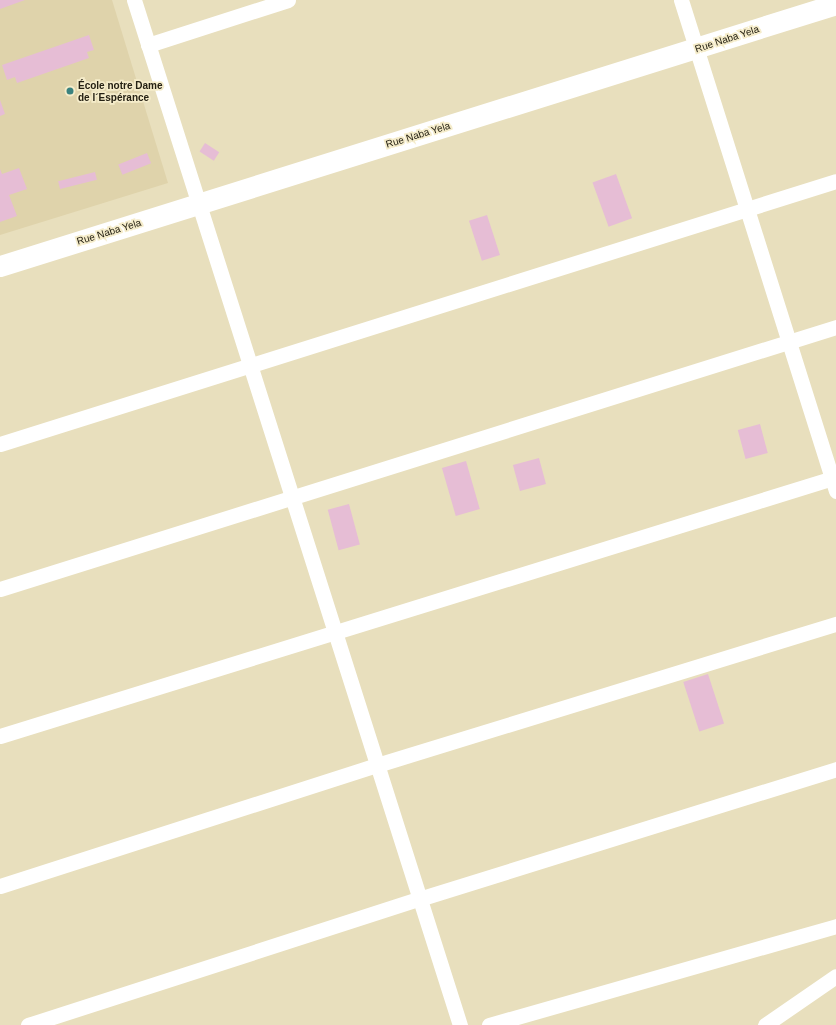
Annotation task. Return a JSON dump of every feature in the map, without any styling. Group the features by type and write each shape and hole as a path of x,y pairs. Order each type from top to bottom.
{"street":[{"path":"134,0 460,1025"},
{"path":"148,45 288,0"},
{"path":"0,736 334,631 835,482 789,342 681,0"},
{"name":"Rue Naba Yela","path":"0,266 836,4"},
{"path":"0,444 836,181"},
{"path":"0,589 836,327"},
{"path":"0,886 377,765 836,624"},
{"path":"28,1025 419,899 836,769"},
{"path":"489,1025 836,926"},
{"path":"765,1025 836,976"}],"shaded area":[{"name":"École notre Dame de l´Espérance","path":"0,0 112,0 168,183 0,235"}],"building":[{"path":"0,0 25,0 0,9"},
{"path":"89,35 94,50 87,52 89,58 17,83 15,77 7,80 2,65"},
{"path":"0,100 5,114 0,116"},
{"path":"205,143 219,152 214,161 200,151"},
{"path":"147,153 151,163 122,175 118,165"},
{"path":"19,168 27,189 9,195 17,216 0,222 0,169 2,174"},
{"path":"95,172 97,180 60,189 58,181"},
{"path":"616,174 632,218 609,227 593,183"},
{"path":"487,215 500,255 482,261 469,221"},
{"path":"760,424 768,453 746,459 738,430"},
{"path":"539,458 546,484 520,491 513,465"},
{"path":"466,461 480,509 456,516 442,468"},
{"path":"349,504 360,545 339,550 328,510"},
{"path":"708,674 724,723 699,731 683,682"}],"place":[{"name":"École notre Dame de l´Espérance","path":"70,91"}]}
